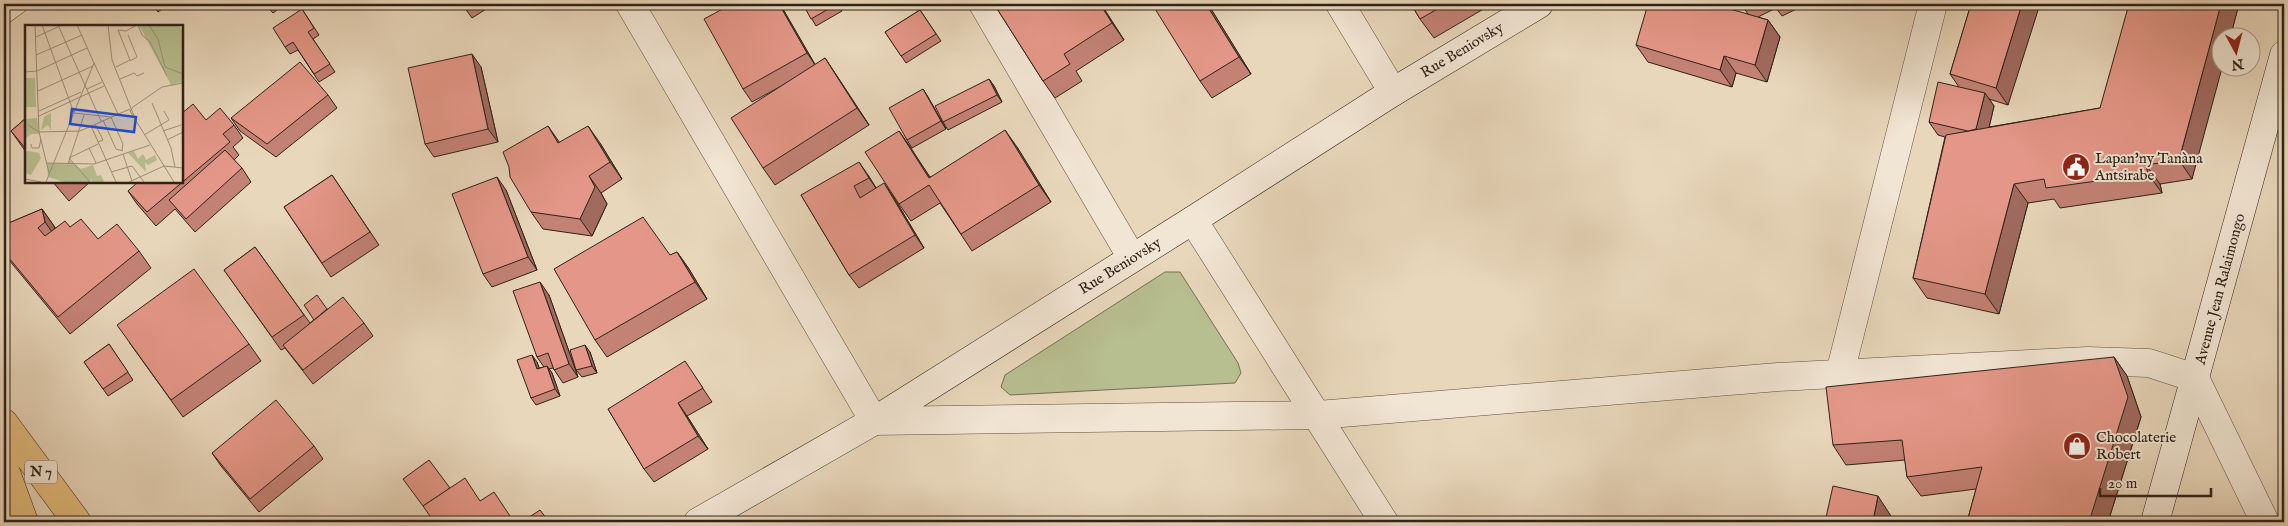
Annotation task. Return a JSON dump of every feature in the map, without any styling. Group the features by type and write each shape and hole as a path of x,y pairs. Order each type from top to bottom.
{"main road":[{"name":"N 7","path":"4,423 78,522"},
{"name":"N 7","path":"4,467 24,522"}],"street":[{"path":"630,4 874,421 1318,415 1768,377 2088,361 2149,363 2195,378 2265,522"},
{"path":"983,4 1132,258"},
{"path":"1340,4 1393,92"},
{"name":"Rue Beniovsky","path":"698,522 874,421 1393,92 1539,4"},
{"path":"1840,373 1933,4"},
{"name":"Avenue Jean Ralaimongo","path":"2155,522 2284,55"},
{"path":"1193,220 1384,522"}],"lane":[{"path":"4,15 19,4"}],"green space":[{"path":"1165,272 1180,272 1238,363 1241,373 1235,383 1010,395 1001,387 1005,375"}],"building":[{"path":"732,4 779,4 807,53 743,89 704,19"},
{"path":"803,4 837,4 811,19"},
{"path":"994,4 1100,4 1112,23 1064,54 1070,64 1043,81"},
{"path":"1152,4 1206,4 1239,57 1200,81"},
{"path":"1411,4 1446,4 1420,19"},
{"path":"1648,4 1713,4 1768,20 1755,65 1724,56 1720,70 1636,45"},
{"path":"1971,4 2022,4 1996,88 1950,74"},
{"name":"Lapan'ny Tanàna Antsirabe","path":"2129,4 2221,4 2215,28 2210,28 2210,45 2179,160 2146,165 2148,174 2046,188 2044,179 2014,184 1985,294 1913,278 1946,135 2100,108"},
{"path":"302,9 314,28 308,32 330,64 314,74 293,42 285,47 273,28"},
{"path":"920,10 936,34 901,56 885,32"},
{"path":"472,54 488,129 425,144 408,68"},
{"path":"825,58 857,108 763,168 731,118"},
{"path":"300,62 328,95 267,144 231,118"},
{"path":"989,79 997,95 943,122 935,106"},
{"path":"1938,82 1985,93 1976,129 1968,131 1929,122"},
{"path":"923,89 941,121 907,140 889,108"},
{"path":"193,104 206,120 220,108 234,125 223,134 230,142 147,212 128,191 138,182 182,182 182,113"},
{"path":"25,119 25,148 11,131"},
{"path":"548,126 558,143 588,126 610,162 589,176 595,187 580,219 531,212 510,177 509,167 503,152"},
{"path":"1005,130 1039,185 961,234 929,185 899,204 865,152 899,131 929,178"},
{"path":"225,150 242,168 186,219 169,200"},
{"path":"859,162 869,178 854,186 860,198 884,183 915,235 849,275 801,195"},
{"path":"332,175 370,232 322,263 284,207"},
{"path":"497,177 528,257 483,274 452,194"},
{"path":"42,209 45,222 38,228 45,236 65,221 70,227 81,219 98,239 117,224 139,251 58,317 4,252 4,225"},
{"path":"643,217 670,255 677,252 695,282 595,340 554,269"},
{"path":"255,247 304,315 272,337 224,270"},
{"path":"194,269 249,344 171,400 117,325"},
{"path":"540,282 569,364 554,370 548,353 537,357 513,291"},
{"path":"317,295 327,309 314,320 304,305"},
{"path":"343,297 364,323 303,370 283,345"},
{"path":"109,344 128,372 103,389 84,362"},
{"path":"585,345 592,366 576,370 570,350"},
{"path":"532,355 537,369 547,366 555,389 531,398 517,360"},
{"path":"2114,357 2128,397 2089,522 1967,522 1982,467 1907,477 1902,440 1833,445 1826,387"},
{"path":"685,361 703,388 678,403 698,436 644,469 608,409"},
{"path":"276,400 314,446 250,499 212,453"},
{"path":"429,460 450,488 423,506 403,479"},
{"path":"465,478 480,501 494,492 514,522 434,522 423,506"},
{"path":"1833,486 1878,496 1873,521 1878,522 1825,522"},
{"path":"540,510 549,522 522,522"}],"place":[{"name":"Lapan'ny Tanàna Antsirabe","path":"2076,167"},
{"name":"Chocolaterie Robert","path":"2077,446"}]}
